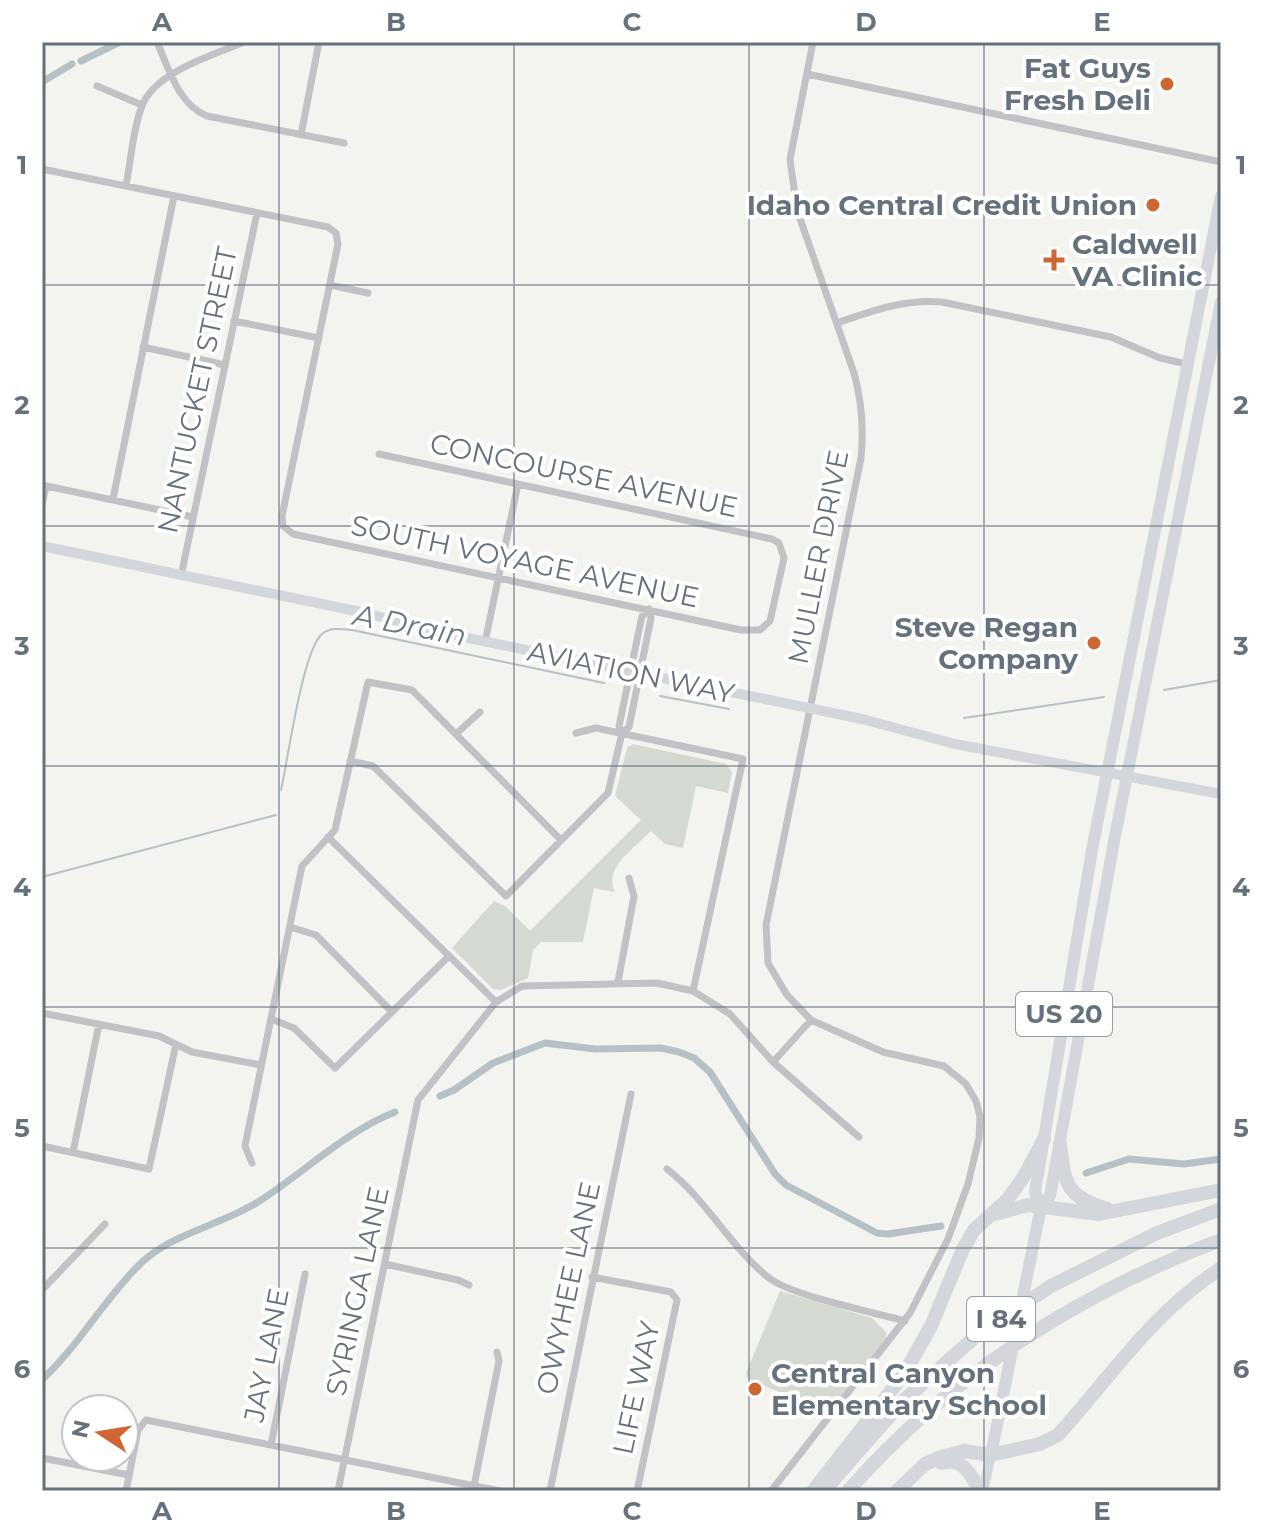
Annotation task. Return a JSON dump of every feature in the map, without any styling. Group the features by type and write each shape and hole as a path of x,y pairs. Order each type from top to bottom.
{"highway":[{"name":"US 20","path":"813,1491 904,1374 931,1326 974,1230 1023,1178 1044,1139"},
{"path":"1060,1144 1064,1180 1072,1193 1091,1204 1119,1212"},
{"path":"991,1215 1028,1205 1099,1214 1119,1212 1221,1190"},
{"name":"I 84","path":"824,1491 901,1403 977,1335 1051,1286 1157,1233 1221,1209"},
{"name":"I 84","path":"848,1491 944,1397 1035,1330 1132,1276 1221,1240"},
{"path":"900,1489 925,1464 941,1457 964,1451 991,1455 1040,1444 1058,1435 1161,1314 1221,1268"},
{"path":"900,1489 933,1467 951,1461 965,1466 982,1491"}],"main road":[{"name":"US 20","path":"1041,1207 1035,1192 1081,912 1221,196"},
{"name":"US 20","path":"991,1455 1041,1207 1050,1196 1127,775 1221,302"},
{"path":"1170,562 1174,502 1186,439 1182,430 1174,429"},
{"path":"1081,912 1083,941 1073,1008 1083,1014"}],"street":[{"path":"157,42 184,101 193,110 207,116 344,143"},
{"path":"126,185 142,105 153,86 172,74 244,42"},
{"path":"301,135 319,42"},
{"name":"MULLER DRIVE","path":"811,1020 787,995 768,963 766,925 864,431 854,373 797,210 792,186 790,159 813,42"},
{"path":"807,74 1221,162"},
{"path":"97,86 142,105"},
{"path":"42,169 328,227 336,233 338,244 319,338 234,321"},
{"path":"113,499 174,196"},
{"name":"NANTUCKET STREET","path":"181,576 257,213"},
{"path":"330,285 368,293"},
{"path":"837,323 894,304 919,300 942,302 1111,337 1160,358 1187,364"},
{"name":"SOUTH VOYAGE AVENUE","path":"319,338 282,516 283,526 293,534 741,630 760,630"},
{"path":"143,347 225,365"},
{"name":"CONCOURSE AVENUE","path":"379,454 779,543 784,551 781,571 770,621 760,630"},
{"path":"485,642 518,484"},
{"path":"42,505 44,486 193,517"},
{"name":"AVIATION WAY","path":"42,546 361,612 485,642 862,719 955,744 1221,794"},
{"path":"350,761 373,766 506,896 608,793 622,733 619,726 635,673 642,616 649,609"},
{"path":"252,1163 245,1146 302,866 335,830 368,682 412,690 561,840"},
{"path":"456,734 480,712"},
{"path":"576,733 596,728 743,759 693,991"},
{"path":"328,837 496,1002 522,986 657,983 693,991 730,1014 773,1062 859,1137"},
{"path":"618,982 634,896 629,878"},
{"path":"290,927 316,935 392,1012"},
{"path":"271,1019 294,1028 335,1068 449,956"},
{"name":"SYRINGA LANE","path":"338,1491 418,1100 496,1002"},
{"path":"42,1013 159,1036 214,1057 261,1065"},
{"path":"771,1491 905,1321 948,1239 968,1184 979,1138 980,1117 976,1101 966,1084 944,1066 883,1052 811,1020 773,1062"},
{"path":"73,1152 99,1024"},
{"path":"42,1146 149,1169 176,1044"},
{"name":"OWYHEE LANE","path":"550,1491 631,1094"},
{"path":"667,1169 688,1185 743,1252 768,1277 789,1288 905,1321"},
{"path":"42,1290 105,1224"},
{"path":"385,1264 469,1285"},
{"name":"JAY LANE","path":"271,1445 305,1274"},
{"path":"42,1277 52,1279"},
{"name":"LIFE WAY","path":"592,1277 675,1295 677,1300 637,1491"},
{"path":"474,1486 499,1361 497,1352"},
{"path":"126,1491 138,1430 146,1420 500,1491"},
{"path":"982,1491 991,1455"},
{"path":"42,1458 129,1475"}],"shaded area":[{"path":"633,744 726,764 732,772 728,793 696,786 683,848 665,844 651,831 617,866 612,883 615,892 594,888 583,942 541,942 533,950 528,978 501,990 493,989 452,948 494,901 505,906 530,931 641,820 615,796 627,748"},
{"path":"780,1291 872,1318 886,1332 886,1338 828,1412 748,1379 746,1373"}],"waterway":[{"path":"81,61 120,42"},
{"path":"42,82 72,64"},
{"name":"A Drain","path":"281,790 308,662 322,634 329,630 352,630 604,683"},
{"name":"A Drain","path":"1164,690 1221,680"},
{"name":"A Drain","path":"660,696 729,709"},
{"name":"A Drain","path":"964,718 1104,697"},
{"name":"A Drain","path":"42,877 276,815"},
{"path":"440,1096 493,1063 545,1043 595,1049 661,1048 679,1052 694,1058 710,1072 775,1174 786,1185 877,1233 941,1226"},
{"path":"42,1380 124,1281 149,1256 179,1238 243,1211 341,1142 395,1112"},
{"path":"1086,1173 1129,1159 1184,1164 1221,1159"}],"place":[{"name":"Fat Guys Fresh Deli","path":"1167,84"},
{"name":"Idaho Central Credit Union","path":"1153,205"},
{"name":"Caldwell VA Clinic","path":"1054,260"},
{"name":"Steve Regan Company","path":"1094,643"},
{"name":"Central Canyon Elementary School","path":"755,1389"}]}
